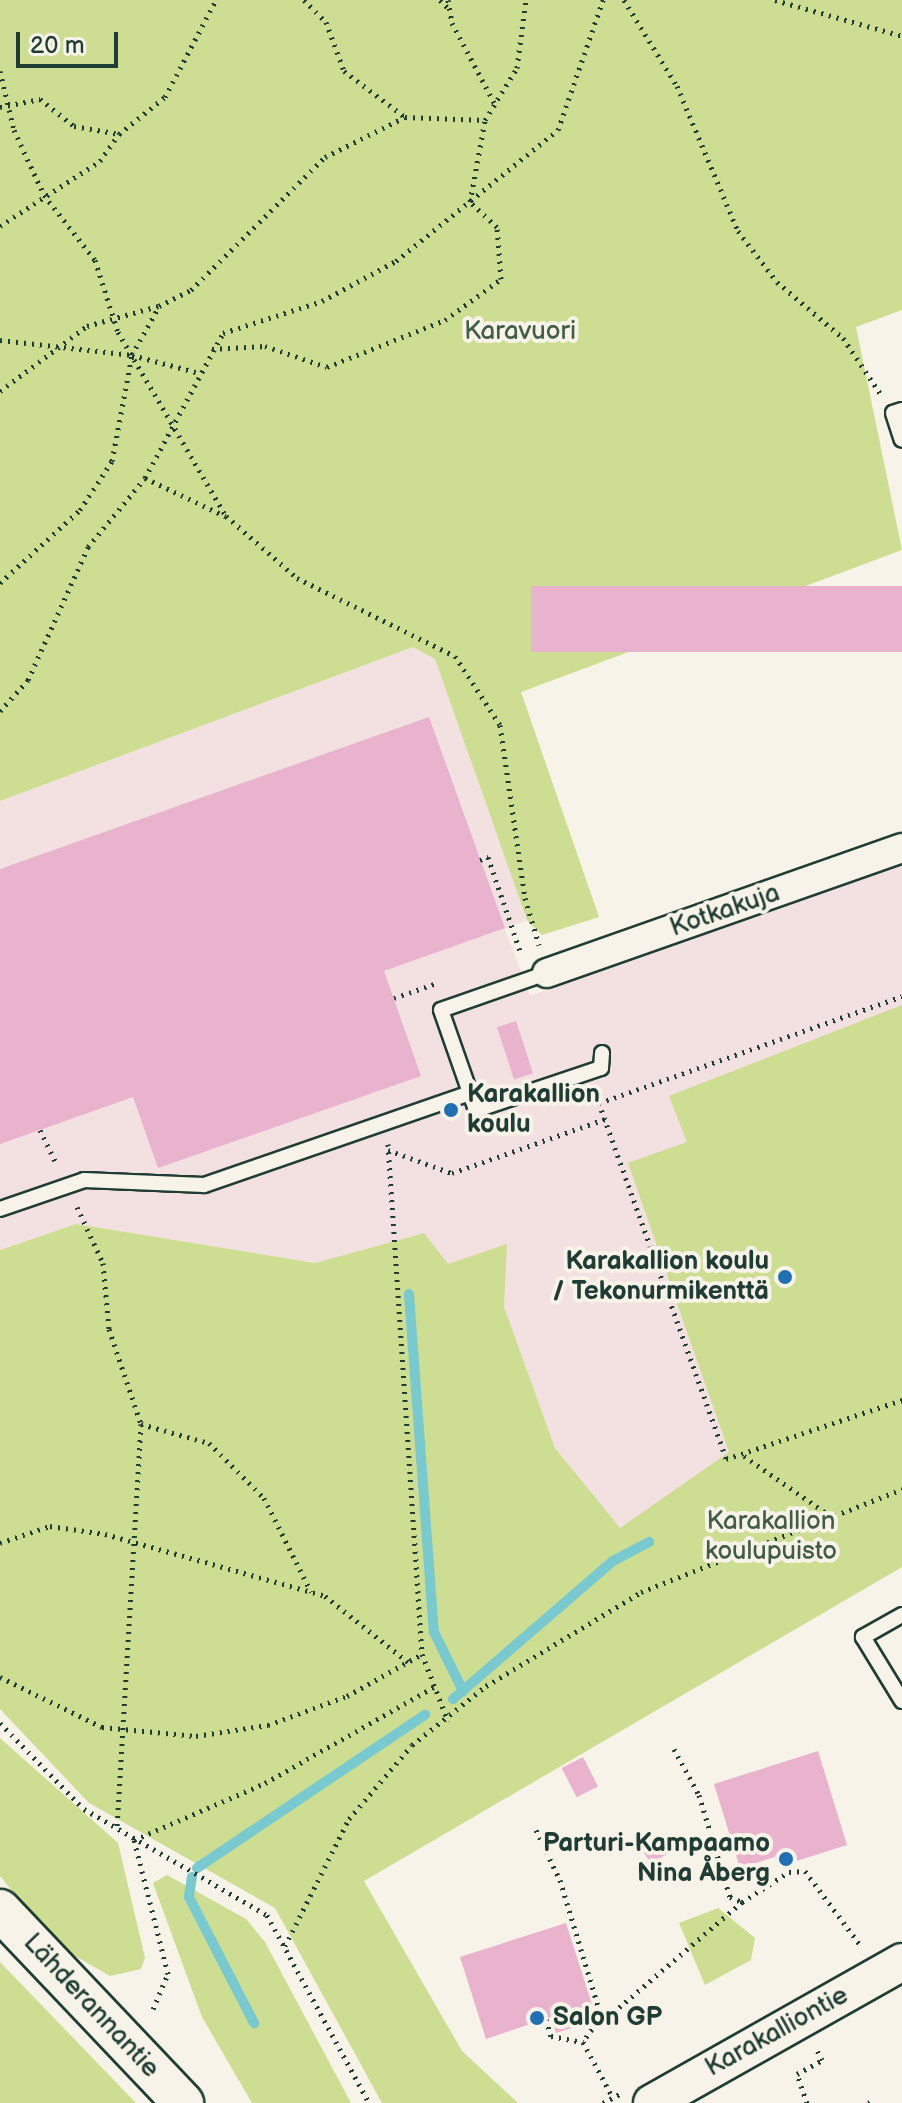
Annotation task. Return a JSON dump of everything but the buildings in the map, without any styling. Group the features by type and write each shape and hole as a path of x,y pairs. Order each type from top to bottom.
{"main road":[{"name":"Lähderannantie","path":"0,1910 183,2103"}],"street":[{"name":"Kotkakuja","path":"547,973 902,848"},
{"name":"Karakalliontie","path":"652,2103 902,1962"}],"lane":[{"path":"898,412 902,440"},
{"path":"547,973 441,1010 476,1110 601,1068 602,1053"},
{"path":"0,1209 84,1180 204,1185 470,1093"},
{"path":"902,1615 863,1637 902,1701"}],"path":[{"path":"0,226 100,161 119,134 165,97 216,0"},
{"path":"304,0 326,22 344,71 405,117"},
{"path":"440,0 450,10"},
{"path":"448,0 496,106"},
{"path":"470,202 485,120 517,68 526,0"},
{"path":"0,711 28,680 88,547 145,478 196,372 212,349 243,322 322,301 396,261 558,130 603,0"},
{"path":"625,0 677,86 738,231 777,282 843,338 898,412"},
{"path":"775,0 902,36"},
{"path":"0,71 8,101 47,198 95,260 114,320 226,516"},
{"path":"0,107 8,101 40,99 74,126 119,134"},
{"path":"0,391 55,346 114,320 159,306 191,290 325,157 405,117 485,120"},
{"path":"212,349 265,346 327,367 445,320 501,279 497,227 470,202"},
{"path":"0,583 80,510 112,461 132,355 159,306"},
{"path":"0,340 132,355 196,372"},
{"path":"145,478 226,516 297,578 455,656 500,725 525,898 547,973"},
{"path":"480,860 488,857 521,954"},
{"path":"599,1103 902,996"},
{"path":"587,1072 726,1459 743,1456 902,1400"},
{"path":"388,1150 452,1173 605,1119"},
{"path":"387,1122 422,1654 448,1721"},
{"path":"40,1130 103,1263 109,1329 141,1424 126,1729 117,1830"},
{"path":"141,1424 209,1443 264,1498 311,1592"},
{"path":"743,1456 829,1515"},
{"path":"285,1946 349,1819 412,1745 448,1721 486,1686 641,1592 829,1515 902,1489"},
{"path":"0,1543 50,1526 134,1542 311,1592 408,1662"},
{"path":"0,1677 102,1727 196,1736 268,1725 347,1696 422,1654"},
{"path":"134,1840 265,1783 434,1687"},
{"path":"0,1723 84,1809 267,1915 369,2103"},
{"path":"674,1749 699,1795 730,1897 742,1902"},
{"path":"536,1830 575,1925 600,2023"},
{"path":"134,1840 168,1974 153,2009"},
{"path":"583,2042 600,2023 742,1902 789,1872 805,1871 866,1953"},
{"path":"546,2019 551,2036 583,2042"},
{"path":"807,2103 797,2074 822,2060 811,2040"},
{"path":"583,2042 613,2098"}],"shaded area":[{"name":"Karakallion koulu","path":"413,647 435,659 527,920 505,929 530,996 902,864 902,1391 729,1452 620,1529 555,1448 504,1307 447,1264 424,1233 315,1263 76,1224 0,1250 0,801"}],"green space":[{"name":"Karavuori","path":"0,0 902,0 902,310 856,327 902,550 521,692 599,917 542,935 527,920 435,659 413,647 0,801"},
{"name":"Karakallion koulupuisto","path":"902,1005 902,1567 364,1881 462,2051 518,2103 382,2103 275,1908 89,1803 0,1709 0,1250 76,1224 315,1263 424,1233 448,1264 507,1244 504,1307 555,1448 620,1528 729,1452 628,1163 687,1142 669,1096"},
{"path":"0,1738 118,1843 145,1958 141,1969 110,1976 56,1945 0,1876"},
{"path":"167,1875 246,1919 265,1942 351,2103 252,2103 202,2017 153,1883"},
{"path":"718,1908 755,1938 751,1960 705,1985 679,1923"},
{"path":"0,1962 136,2103 0,2103"}],"waterway":[{"path":"409,1294 434,1632 463,1691"},
{"path":"453,1699 613,1561 649,1542"},
{"path":"197,1868 425,1715"},
{"path":"192,1877 189,1897 254,2023"}],"place":[{"name":"Karakallion koulu","path":"451,1110"},
{"name":"Karakallion koulu / Tekonurmikenttä","path":"785,1277"},
{"name":"Parturi-Kampaamo Nina Åberg","path":"786,1859"},
{"name":"Salon GP","path":"537,2018"}]}
